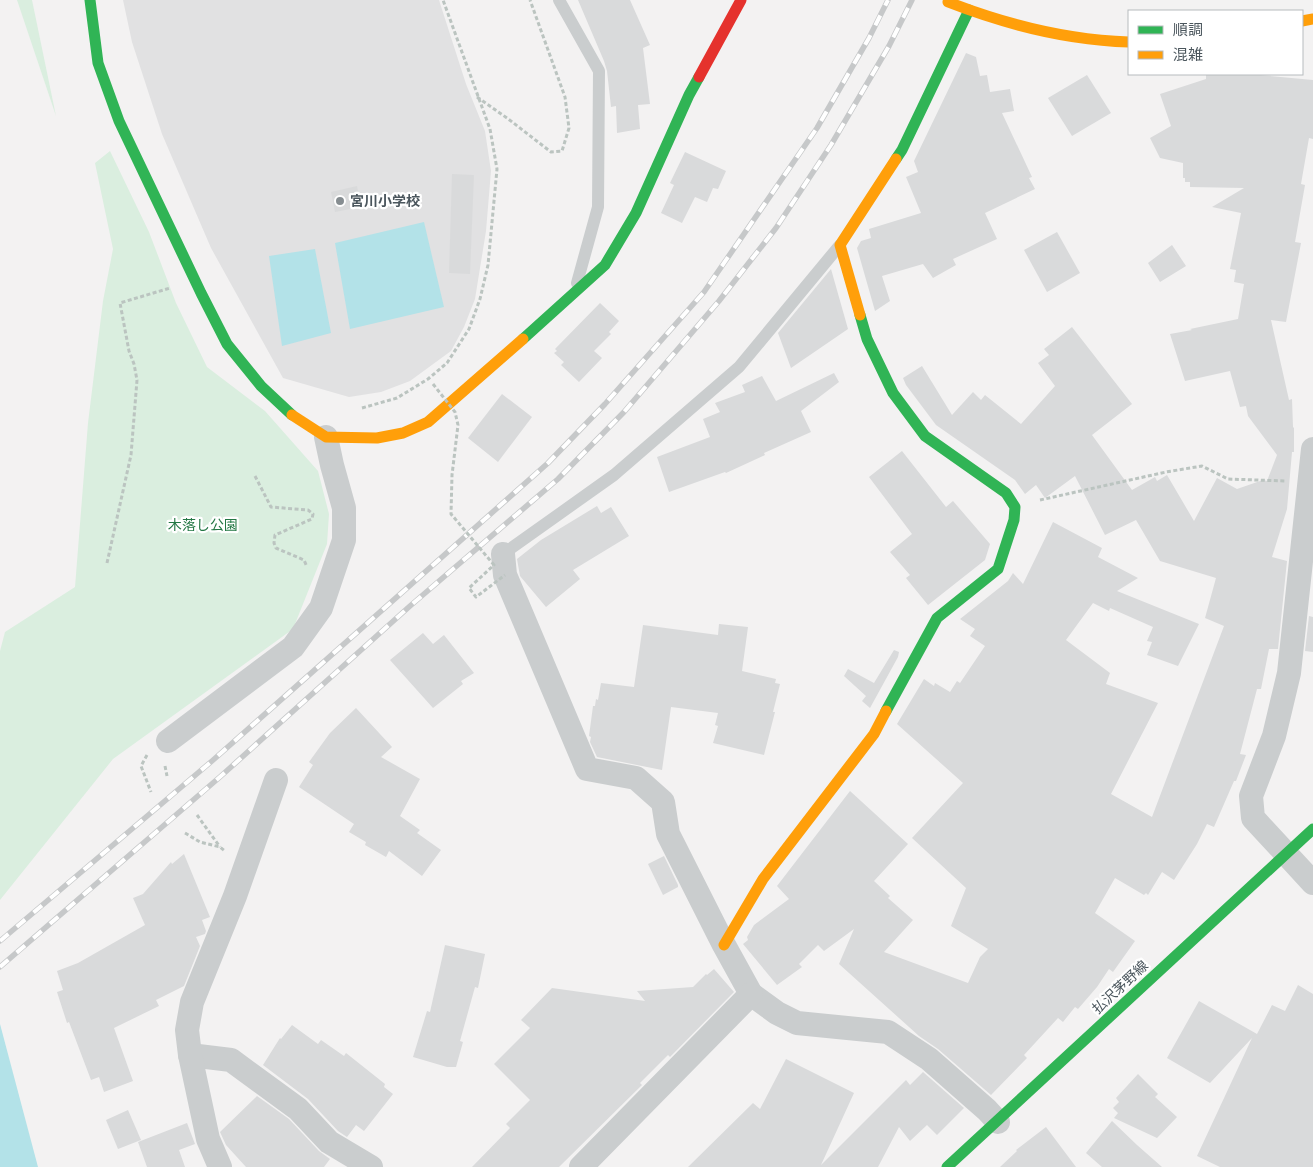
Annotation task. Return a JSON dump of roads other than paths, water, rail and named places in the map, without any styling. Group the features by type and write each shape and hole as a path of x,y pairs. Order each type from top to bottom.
{"street":[{"path":"90,0 98,63 119,121 227,344 262,386 289,413 326,437 377,438 403,432 428,422 515,347 604,266 636,213 689,95 741,0"},
{"path":"948,2 1032,30 1108,42 1128,42"},
{"path":"724,945 763,878 874,734 937,618 998,569 1014,520 1015,507 1006,493 926,436 893,393 867,339 840,245 902,150 969,10"},
{"path":"168,741 293,647 321,608 344,540 344,508 326,437"},
{"path":"1313,449 1289,672 1274,736 1251,796 1253,818 1313,883"},
{"path":"504,564 587,769 636,778 663,802 668,834 751,994 777,1013 797,1023 888,1032 929,1059 988,1110 998,1122"},
{"path":"220,1167 208,1139 190,1055 187,1030 192,1002 235,896 276,780"},
{"name":"払沢茅野線","path":"947,1167 998,1122 1313,829"},
{"path":"581,1167 751,994"},
{"path":"190,1055 231,1060 298,1109 329,1142 371,1167"}],"lane":[{"path":"559,0 599,72 598,207 574,293"},
{"path":"504,564 614,475 739,367 840,245"}],"water":[{"path":"424,222 444,307 350,329 335,243"},
{"path":"315,249 331,333 282,346 269,256"},
{"path":"0,1024 38,1167 0,1167"}],"railway":[{"path":"0,941 212,761 548,463 605,404 704,292 817,128 869,38 888,0"},
{"path":"0,967 221,776 410,606 558,479 624,412 719,301 776,228 831,145 889,46 912,0"}],"place":[{"name":"宮川小学校","path":"340,201"}],"park label":[{"name":"木落し公園","path":"203,525"}]}
